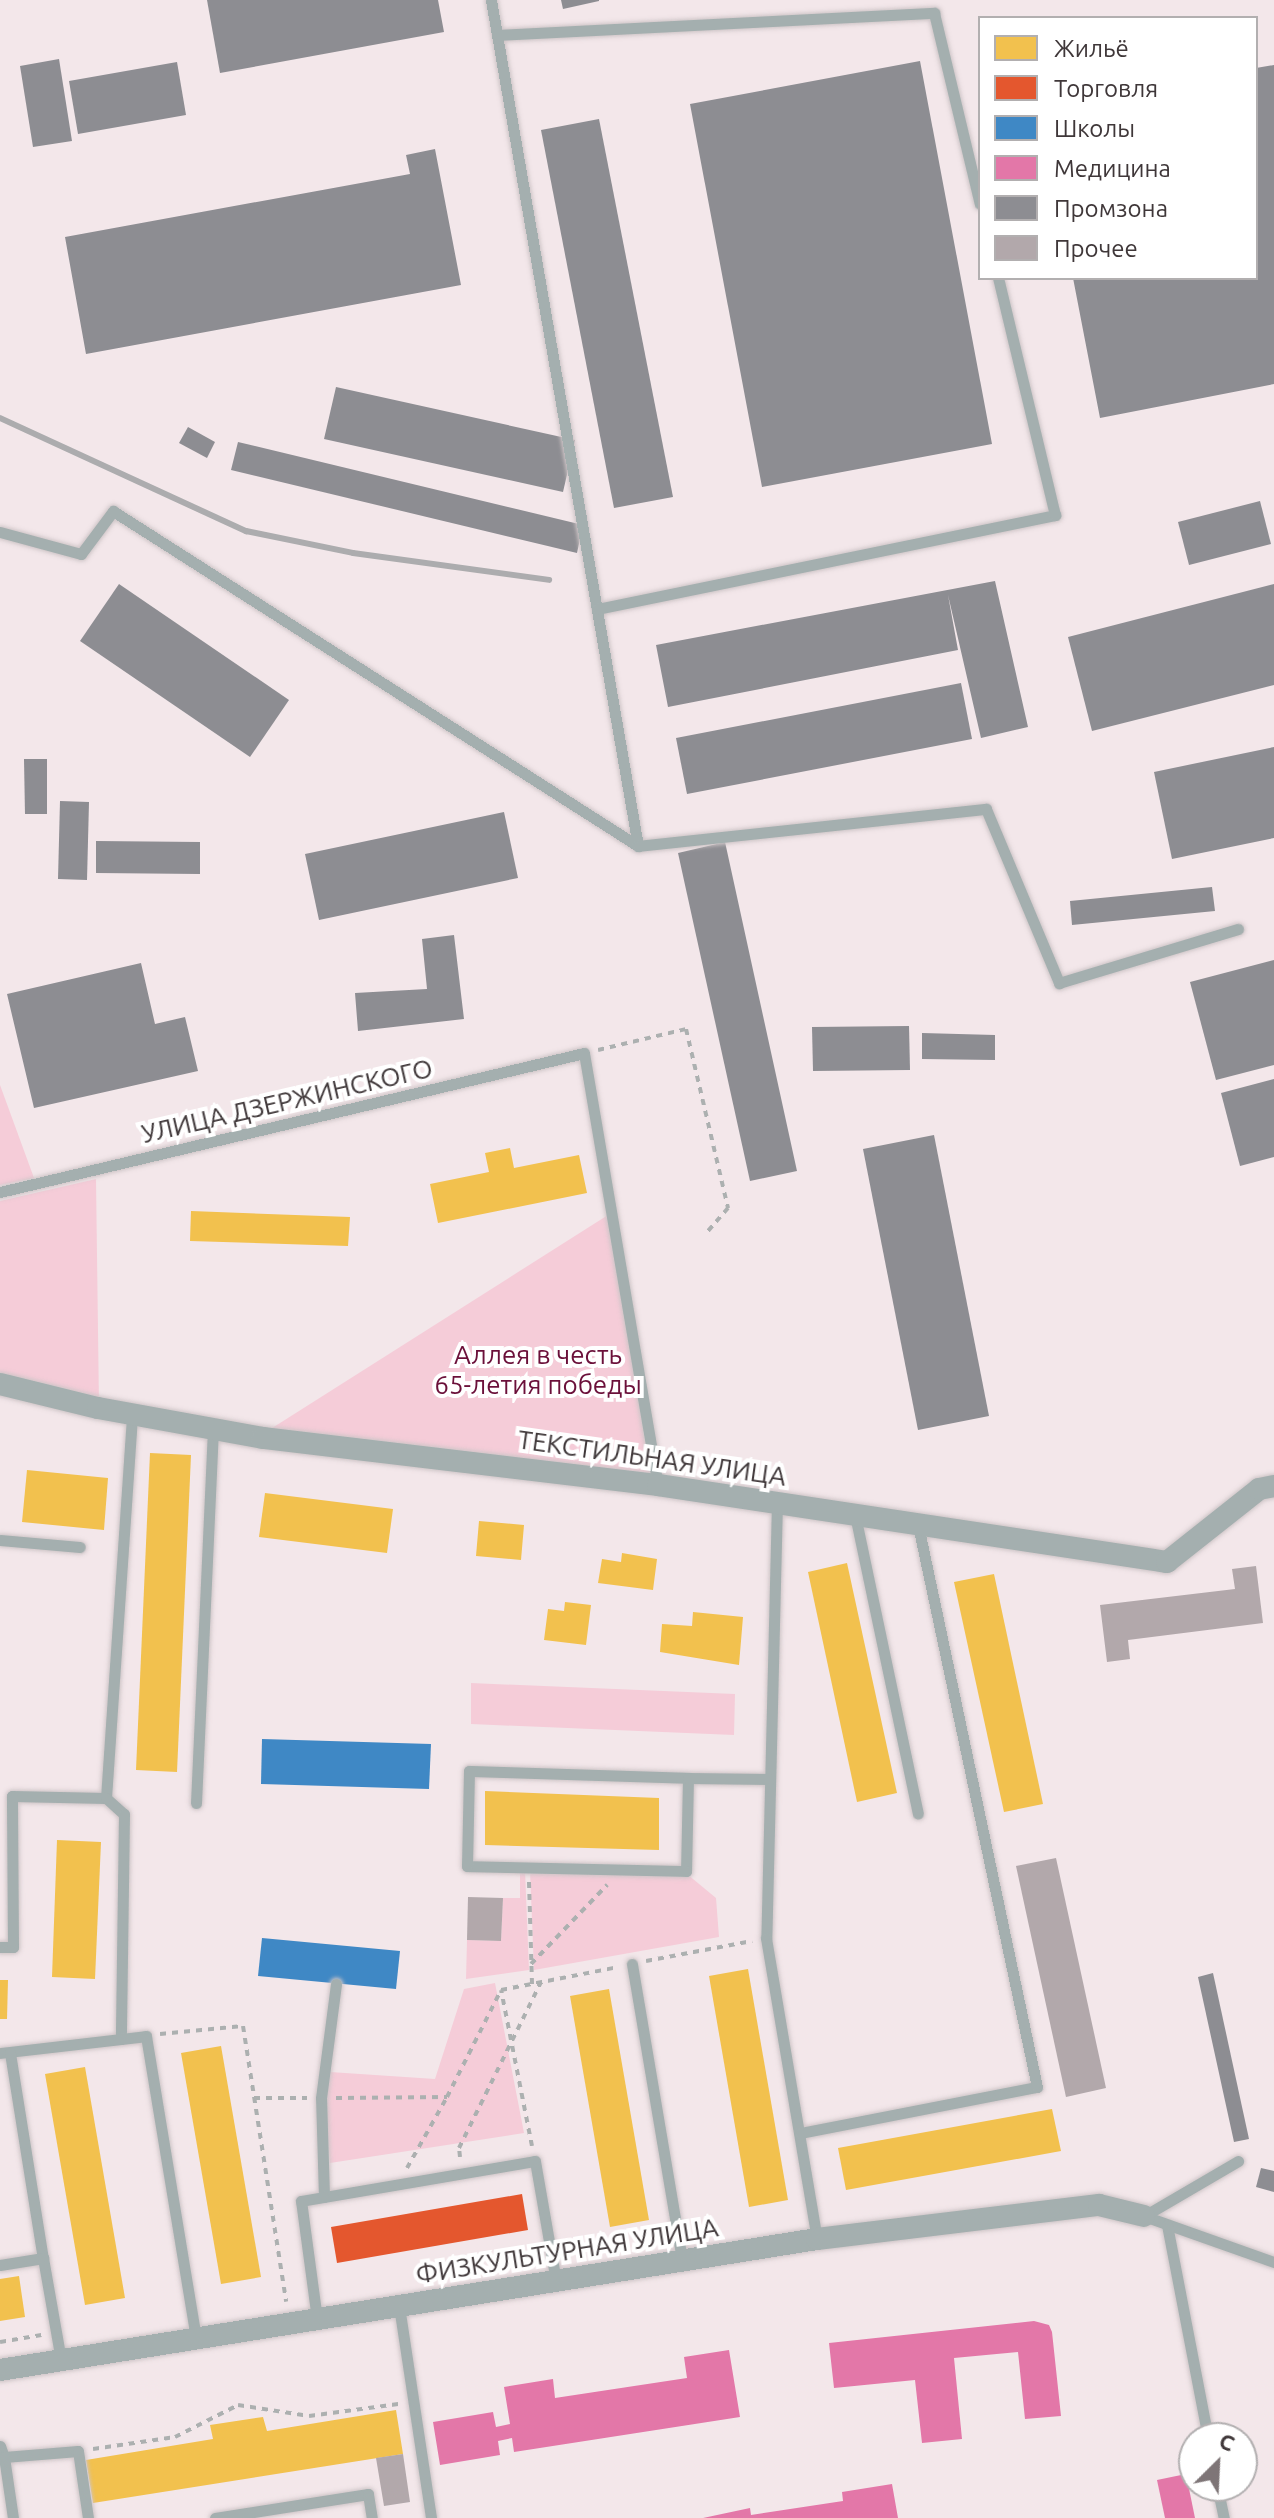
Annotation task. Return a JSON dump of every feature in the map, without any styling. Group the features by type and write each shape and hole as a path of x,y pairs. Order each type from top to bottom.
{"street":[{"name":"ТЕКСТИЛЬНАЯ УЛИЦА","path":"0,1384 213,1429 658,1485 1167,1562 1259,1489 1274,1486"},
{"name":"ФИЗКУЛЬТУРНАЯ УЛИЦА","path":"0,2370 817,2239 1099,2205 1144,2216"}],"lane":[{"path":"491,0 638,846"},
{"path":"497,35 934,13 978,196"},
{"path":"597,609 1055,515 998,280"},
{"path":"0,532 81,554 113,511 638,846 986,809 1059,983 1238,929"},
{"path":"584,1053 658,1485"},
{"name":"УЛИЦА ДЗЕРЖИНСКОГО","path":"0,1192 584,1053"},
{"path":"106,1798 132,1414"},
{"path":"196,1803 213,1429"},
{"path":"777,1502 766,1938 817,2239"},
{"path":"855,1514 918,1813"},
{"path":"800,2133 1037,2087 918,1524"},
{"path":"0,1540 80,1547"},
{"path":"688,1778 686,1871 467,1866 469,1771 770,1779"},
{"path":"0,1947 13,1947 12,1796 106,1798 124,1814 121,2039"},
{"path":"632,1964 682,2260"},
{"path":"324,2197 321,2098 336,1984"},
{"path":"61,2360 5,2053 146,2036 196,2338"},
{"path":"317,2319 301,2201 535,2161 556,2281"},
{"path":"1144,2216 1238,2161"},
{"path":"1144,2216 1274,2262"},
{"path":"1167,2225 1205,2422"},
{"path":"0,2265 43,2258"},
{"path":"399,2306 431,2518"},
{"path":"13,2518 2,2452 78,2451 88,2518"},
{"path":"215,2518 368,2494 372,2518"},
{"path":"422,2518 431,2504"}],"path":[{"path":"584,1053 686,1029 728,1208 707,1232"},
{"path":"528,1867 532,1984"},
{"path":"531,1964 622,1870"},
{"path":"501,1990 766,1938"},
{"path":"462,2174 459,2148 541,1982"},
{"path":"398,2185 501,1990"},
{"path":"501,1990 535,2161"},
{"path":"146,2036 243,2026 289,2323"},
{"path":"254,2098 447,2097"},
{"path":"0,2342 56,2333"},
{"path":"78,2451 175,2437 238,2405 309,2416 414,2402"}],"green space":[{"path":"0,1085 34,1178 0,1185"},
{"path":"96,1179 99,1406 0,1381 0,1201"},
{"name":"Аллея в честь 65-летия победы","path":"608,1215 651,1478 269,1430"},
{"path":"471,1683 735,1694 734,1735 471,1724"},
{"path":"520,1870 525,1870 529,1970 466,1979 467,1940 501,1941 503,1898 520,1898"},
{"path":"530,1870 687,1874 716,1898 719,1937 534,1970"},
{"path":"495,1983 524,2133 330,2163 325,2102 330,2072 435,2079 464,1989"}],"building: Жильё":[{"path":"510,1148 514,1168 579,1155 587,1193 438,1223 430,1184 489,1172 485,1153"},
{"path":"191,1211 350,1217 348,1246 190,1241"},
{"path":"150,1453 191,1455 177,1772 136,1770"},
{"path":"27,1470 108,1478 104,1530 22,1522"},
{"path":"265,1493 393,1509 387,1553 259,1537"},
{"path":"479,1521 524,1525 521,1560 476,1556"},
{"path":"622,1553 657,1559 653,1590 598,1583 602,1559 621,1562"},
{"path":"847,1563 897,1793 857,1802 808,1572"},
{"path":"994,1574 1043,1804 1004,1812 954,1582"},
{"path":"565,1602 591,1605 586,1645 544,1640 548,1609 564,1611"},
{"path":"693,1612 743,1617 739,1665 660,1652 662,1624 692,1626"},
{"path":"485,1791 659,1798 659,1850 485,1845"},
{"path":"57,1840 101,1842 95,1979 52,1977"},
{"path":"748,1969 788,2200 749,2207 709,1976"},
{"path":"0,1980 8,1980 7,2019 0,2019"},
{"path":"609,1989 649,2220 610,2227 570,1996"},
{"path":"221,2046 261,2277 221,2284 181,2053"},
{"path":"85,2067 125,2298 85,2305 45,2074"},
{"path":"1052,2109 1061,2151 846,2190 838,2148"},
{"path":"19,2276 25,2317 0,2321 0,2279"},
{"path":"396,2410 403,2454 93,2503 86,2460 213,2439 210,2425 263,2417 267,2431"}],"building: Торговля":[{"path":"522,2194 528,2230 337,2263 331,2227"}],"building: Школы":[{"path":"262,1739 431,1744 429,1789 261,1784"},
{"path":"262,1938 400,1951 396,1989 258,1976"}],"building: Медицина":[{"path":"1034,2321 1049,2325 1052,2332 1061,2416 1025,2419 1018,2352 954,2358 962,2439 922,2443 915,2380 834,2388 829,2343"},
{"path":"729,2350 740,2417 514,2452 512,2438 498,2441 500,2455 440,2465 433,2422 493,2412 496,2427 510,2424 504,2387 553,2379 555,2398 687,2378 684,2357"},
{"path":"1178,2476 1178,2502 1192,2502 1195,2518 1165,2518 1157,2480"},
{"path":"892,2484 898,2518 703,2518 750,2508 751,2515 843,2501 842,2492"}],"building: Промзона":[{"path":"207,0 438,0 444,32 220,73"},
{"path":"561,0 599,0 599,1 563,9"},
{"path":"59,59 72,141 33,147 20,66"},
{"path":"920,61 992,444 762,487 690,104"},
{"path":"177,62 186,115 78,134 69,81"},
{"path":"1274,65 1274,384 1100,418 1073,280 1258,280 1258,68"},
{"path":"599,119 673,497 614,508 541,130"},
{"path":"435,149 461,285 86,354 65,237 410,174 406,155"},
{"path":"336,387 575,440 563,492 324,439"},
{"path":"188,427 215,442 207,458 179,443"},
{"path":"238,442 583,525 577,553 231,470"},
{"path":"1260,501 1271,544 1189,565 1178,522"},
{"path":"995,581 1028,727 981,738 948,595 958,650 668,707 656,645"},
{"path":"119,584 289,700 250,757 80,641"},
{"path":"1274,584 1274,685 1092,731 1068,637"},
{"path":"961,683 972,739 687,794 676,738"},
{"path":"1274,747 1274,838 1172,859 1154,772"},
{"path":"24,759 47,759 47,814 25,814"},
{"path":"60,801 89,802 87,880 58,879"},
{"path":"504,812 518,878 319,920 305,854"},
{"path":"96,841 200,842 200,874 96,873"},
{"path":"725,842 797,1171 750,1181 678,853"},
{"path":"1212,887 1215,911 1072,925 1070,901"},
{"path":"454,935 464,1019 358,1031 355,993 427,989 422,939"},
{"path":"1274,960 1274,1065 1216,1080 1190,982"},
{"path":"141,963 155,1024 185,1017 198,1071 34,1108 7,994"},
{"path":"909,1026 910,1070 813,1071 812,1027"},
{"path":"922,1033 995,1035 995,1060 922,1059"},
{"path":"1274,1079 1274,1157 1240,1166 1221,1093"},
{"path":"934,1135 989,1416 918,1430 863,1149"},
{"path":"1213,1973 1249,2139 1234,2142 1198,1977"},
{"path":"1261,2168 1274,2171 1274,2192 1256,2187"}],"building: Прочее":[{"path":"1256,1566 1263,1623 1128,1640 1130,1659 1107,1662 1100,1605 1235,1589 1232,1569"},
{"path":"1056,1858 1106,2088 1066,2097 1016,1866"},
{"path":"468,1897 503,1898 501,1941 467,1940"},
{"path":"403,2454 410,2502 384,2506 376,2458"}],"railway":[{"path":"0,418 246,531 353,553 549,580"}]}
